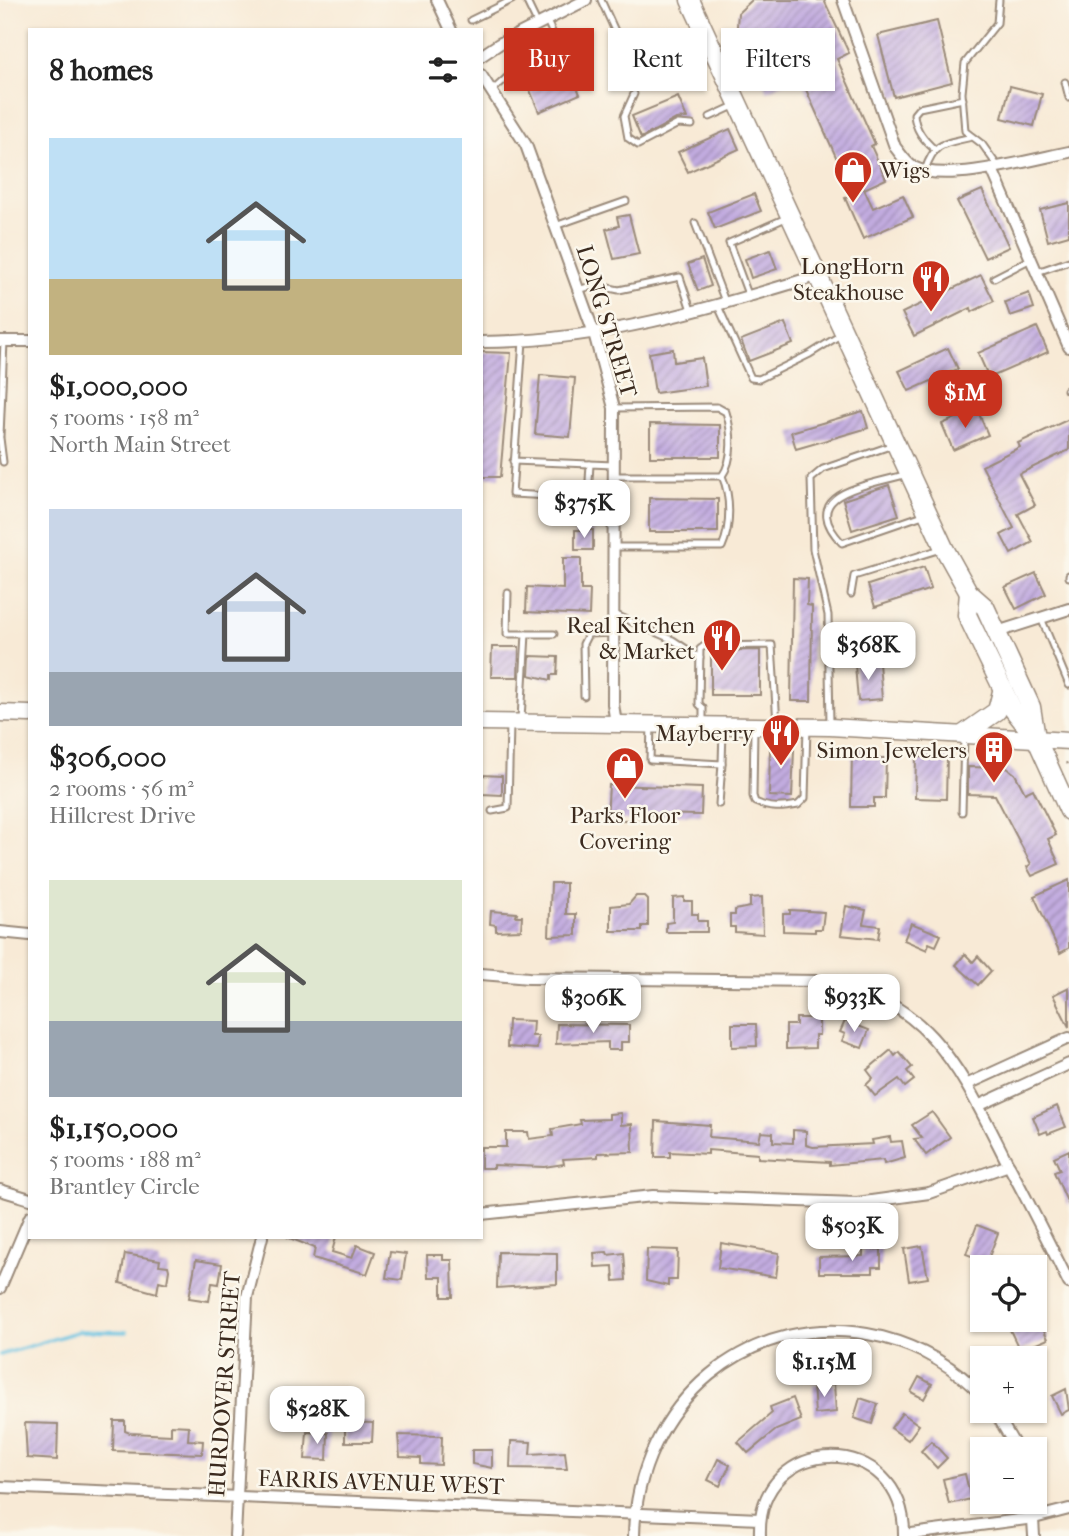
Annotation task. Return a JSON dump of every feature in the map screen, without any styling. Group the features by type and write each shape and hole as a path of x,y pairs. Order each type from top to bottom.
{"main road":[{"path":"690,0 944,548 969,593 985,607 997,632 1031,707 1036,738"},
{"path":"969,593 967,615 1012,708 1036,738 1069,811"},
{"path":"964,734 997,710 1003,688"}],"street":[{"path":"437,0 450,28"},
{"path":"483,55 586,0"},
{"path":"843,0 895,147 912,167 925,170 996,168 1069,152"},
{"name":"LONG STREET","path":"483,78 526,145 594,333 614,408 616,724"},
{"path":"996,168 1069,347"},
{"path":"483,342 523,341 594,333 692,313 819,275"},
{"path":"2,341 28,341"},
{"path":"997,632 1069,609"},
{"path":"0,713 28,713"},
{"path":"483,722 830,727 1069,741"},
{"path":"0,932 28,935"},
{"path":"483,974 529,978 819,981 845,985 873,995 910,1014 938,1041 968,1084 1009,1165 1065,1265 1069,1283"},
{"path":"968,1084 1069,1038"},
{"path":"979,1105 1069,1064"},
{"path":"483,1214 653,1196 808,1204 867,1202 929,1194 1009,1165"},
{"path":"0,1190 28,1198"},
{"path":"0,1288 28,1222"},
{"name":"HURDOVER STREET","path":"235,1536 247,1297 262,1239"},
{"path":"634,1536 634,1512 644,1466 665,1423 695,1386 734,1358 778,1339 825,1331 861,1333 896,1341 939,1361 970,1386"},
{"path":"760,1536 760,1519 765,1500 776,1482 791,1468 809,1460 830,1456 850,1458 869,1466 885,1479 897,1495 903,1514 904,1535 1034,1518 1069,1509"},
{"name":"FARRIS AVENUE WEST","path":"0,1487 760,1519"},
{"path":"1034,1514 1034,1536"}],"lane":[{"path":"471,20 512,0"},
{"path":"493,90 524,62 559,47 526,0"},
{"path":"601,0 614,28"},
{"path":"996,168 965,131 963,99 965,64 997,23 999,0"},
{"path":"1065,82 1069,98"},
{"path":"634,94 624,116 628,138 638,145 678,124 692,125"},
{"path":"934,149 923,139 915,123 914,114 919,108 963,99"},
{"path":"710,117 738,104"},
{"path":"925,170 934,149 972,137"},
{"path":"555,226 626,201"},
{"path":"749,297 729,243 791,216"},
{"path":"695,223 722,305 751,378 759,379 810,354 845,332"},
{"path":"994,278 1031,259"},
{"path":"1037,272 1069,261"},
{"path":"578,290 595,285 619,290 680,277 692,313"},
{"path":"2,341 0,437 3,463"},
{"path":"523,341 512,494 588,498 590,464"},
{"path":"614,408 717,407 726,412 730,425 729,466 722,476"},
{"path":"830,727 828,615 813,549 811,479 823,469 896,444"},
{"path":"513,461 590,464 616,471 722,476"},
{"path":"910,473 843,492 832,499 827,510 832,532 842,542 928,513"},
{"path":"615,547 722,547 728,536 728,509 727,488 722,476"},
{"path":"851,594 854,576 944,548"},
{"path":"508,593 507,634 554,634"},
{"path":"614,614 673,640 700,658"},
{"path":"1041,618 1069,685"},
{"path":"584,695 583,645 588,634 614,633"},
{"path":"492,811 508,808 526,634"},
{"path":"703,727 703,708 699,704 700,649 704,646 772,645 777,727"},
{"path":"652,725 650,760 722,764"},
{"path":"719,804 723,727"},
{"path":"754,727 753,796 755,802 765,807 779,808 798,805 804,798 807,727"},
{"path":"962,812 964,734"}],"building":[{"path":"752,0 824,0 849,53 837,59 875,144 871,146 886,179 864,189 873,208 903,195 913,217 863,239 845,198 853,195 807,91 835,91 835,28 738,28 738,13"},
{"path":"937,21 952,82 894,97 878,35"},
{"path":"1010,86 1042,94 1034,126 1002,118"},
{"path":"530,91 579,91 580,94 539,112"},
{"path":"678,97 687,118 676,119 641,138 632,116"},
{"path":"730,129 739,149 688,172 678,152"},
{"path":"982,190 1009,247 985,258 957,201"},
{"path":"754,194 761,211 715,229 708,212"},
{"path":"1069,203 1069,235 1048,241 1040,210"},
{"path":"629,215 639,254 614,259 606,229 619,226 617,217"},
{"path":"770,250 777,269 751,278 745,259"},
{"path":"702,259 711,286 698,291 688,264"},
{"path":"981,275 994,301 972,312 971,308 914,336 902,313"},
{"path":"1029,293 1034,308 1010,316 1005,302"},
{"path":"785,323 793,344 749,361 741,340"},
{"path":"1037,327 1048,352 989,378 978,353"},
{"path":"948,348 958,369 909,391 899,371"},
{"path":"673,349 674,362 702,358 706,386 655,393 649,353"},
{"path":"483,352 511,353 500,477 483,477"},
{"path":"540,375 575,378 570,437 535,434"},
{"path":"977,409 988,435 953,450 942,424"},
{"path":"863,411 868,428 796,449 791,432"},
{"path":"1069,419 1069,450 1019,474 1035,505 1018,514 1033,542 1011,554 1001,535 1014,528 982,466 1020,447 1018,443"},
{"path":"650,424 720,425 720,457 650,457"},
{"path":"889,485 899,515 852,530 843,500"},
{"path":"649,498 718,499 718,532 649,532"},
{"path":"575,530 593,530 593,550 575,550"},
{"path":"563,558 581,558 581,590 590,590 589,615 526,612 527,587 563,589"},
{"path":"924,567 931,589 875,607 868,585"},
{"path":"1036,573 1046,594 1016,609 1005,587"},
{"path":"793,578 808,579 807,605 812,606 811,701 791,701"},
{"path":"492,647 519,647 518,677 491,677"},
{"path":"760,650 760,695 711,695 711,651"},
{"path":"530,656 558,657 557,675 551,675 551,680 529,675"},
{"path":"879,663 882,699 858,701 855,665"},
{"path":"770,749 794,750 792,797 769,796"},
{"path":"852,751 875,751 875,758 886,758 885,798 874,798 874,807 851,807"},
{"path":"916,757 947,758 946,799 915,798"},
{"path":"968,767 1007,768 1015,774 1025,793 1033,789 1056,835 1048,839 1059,864 1032,876 1027,867 1031,864 995,795 968,794"},
{"path":"483,775 502,776 502,795 483,794"},
{"path":"609,785 702,788 701,815 645,814 644,821 607,819"},
{"path":"1069,880 1069,948 1060,953 1034,896"},
{"path":"551,883 566,883 566,914 576,914 576,935 549,936"},
{"path":"636,896 644,896 648,900 648,926 642,926 642,931 611,931 611,906 629,904"},
{"path":"684,897 684,901 692,901 692,914 698,914 698,921 707,921 707,932 666,932 666,923 673,922 673,898"},
{"path":"762,897 763,934 735,932 735,927 730,927 730,915 735,915 735,910 750,907 750,898"},
{"path":"846,906 866,910 863,924 880,926 878,939 841,935"},
{"path":"790,910 824,912 822,929 815,929 815,932 783,931 783,914 790,914"},
{"path":"491,911 517,913 516,916 522,916 521,930 496,931 496,925 490,924"},
{"path":"911,923 941,935 936,946 929,943 927,950 904,940"},
{"path":"965,954 973,962 978,956 991,971 978,985 956,965"},
{"path":"1069,987 1069,1027 1053,995"},
{"path":"796,1018 819,1018 819,1035 815,1035 815,1048 786,1049 786,1025 796,1025"},
{"path":"508,1020 533,1021 532,1036 538,1036 537,1049 507,1047"},
{"path":"845,1021 869,1030 862,1048 842,1041 845,1034 840,1032"},
{"path":"557,1024 629,1025 629,1042 621,1042 621,1050 608,1050 608,1042 556,1044"},
{"path":"732,1024 756,1024 757,1046 732,1047"},
{"path":"891,1050 895,1056 899,1052 912,1067 907,1071 914,1080 905,1087 899,1079 875,1096 866,1085 873,1078 867,1070"},
{"path":"1057,1106 1066,1127 1040,1134 1033,1117"},
{"path":"932,1112 950,1137 926,1155 914,1139 922,1138 912,1125"},
{"path":"621,1113 621,1125 632,1124 633,1152 598,1153 598,1157 563,1159 564,1164 544,1167 494,1165 494,1168 483,1168 483,1147 506,1147 506,1132 528,1132 529,1139 553,1136 552,1129 581,1124 580,1120 609,1119 609,1114"},
{"path":"656,1121 710,1125 709,1137 759,1141 761,1132 773,1133 773,1142 793,1143 793,1130 806,1131 806,1145 813,1147 873,1144 872,1140 890,1137 891,1142 902,1141 905,1158 884,1164 883,1160 830,1165 830,1162 758,1158 758,1154 708,1150 708,1154 670,1152 670,1157 655,1157"},
{"path":"1069,1150 1069,1206 1054,1172 1060,1170 1054,1157"},
{"path":"977,1225 998,1233 990,1255 966,1254"},
{"path":"292,1239 335,1239 332,1252 352,1258 357,1245 375,1252 367,1274 313,1258 315,1248"},
{"path":"721,1243 779,1253 776,1277 718,1268"},
{"path":"922,1246 928,1278 909,1281 904,1249"},
{"path":"647,1249 678,1250 677,1280 668,1280 668,1286 646,1281"},
{"path":"881,1249 881,1267 873,1267 873,1273 819,1273 819,1257 863,1256 863,1250"},
{"path":"390,1252 406,1254 402,1280 386,1278"},
{"path":"498,1252 557,1253 557,1284 497,1288"},
{"path":"607,1252 608,1255 624,1253 626,1280 614,1281 613,1266 595,1267 594,1253"},
{"path":"125,1254 160,1260 159,1265 168,1266 167,1283 159,1281 157,1293 120,1283"},
{"path":"427,1255 443,1255 443,1260 452,1260 453,1297 442,1297 442,1277 428,1277"},
{"path":"196,1260 222,1264 219,1284 212,1283 209,1301 189,1298"},
{"path":"1011,1332 1045,1332 1048,1339 1032,1346 1018,1346"},
{"path":"919,1377 932,1384 924,1399 911,1392"},
{"path":"834,1384 836,1412 815,1414 813,1385"},
{"path":"1066,1389 1069,1410 1061,1414 1052,1396"},
{"path":"793,1398 801,1420 776,1430 748,1453 738,1442 772,1413 770,1407"},
{"path":"860,1398 878,1404 872,1424 854,1418"},
{"path":"902,1413 919,1425 908,1440 891,1428"},
{"path":"114,1421 125,1421 125,1431 130,1433 171,1435 171,1425 189,1426 188,1440 203,1441 202,1454 113,1451"},
{"path":"345,1422 373,1423 372,1442 345,1442"},
{"path":"25,1423 58,1424 57,1460 27,1458"},
{"path":"307,1432 328,1433 327,1460 305,1459"},
{"path":"398,1435 442,1436 441,1465 421,1464 421,1458 400,1457"},
{"path":"511,1441 531,1442 530,1454 565,1452 567,1469 510,1468"},
{"path":"931,1441 947,1458 937,1468 921,1451"},
{"path":"472,1450 492,1450 492,1468 472,1464"},
{"path":"718,1459 730,1465 720,1486 708,1480"},
{"path":"965,1474 970,1499 949,1504 943,1479"}],"waterway":[{"path":"0,1355 80,1331 127,1332"}],"place":[{"name":"Wigs","path":"853,204"},
{"name":"LongHorn Steakhouse","path":"931,313"},
{"name":"Real Kitchen & Market","path":"722,672"},
{"name":"Mayberry","path":"781,767"},
{"name":"Simon Jewelers","path":"994,784"},
{"name":"Parks Floor Covering","path":"625,800"}]}
